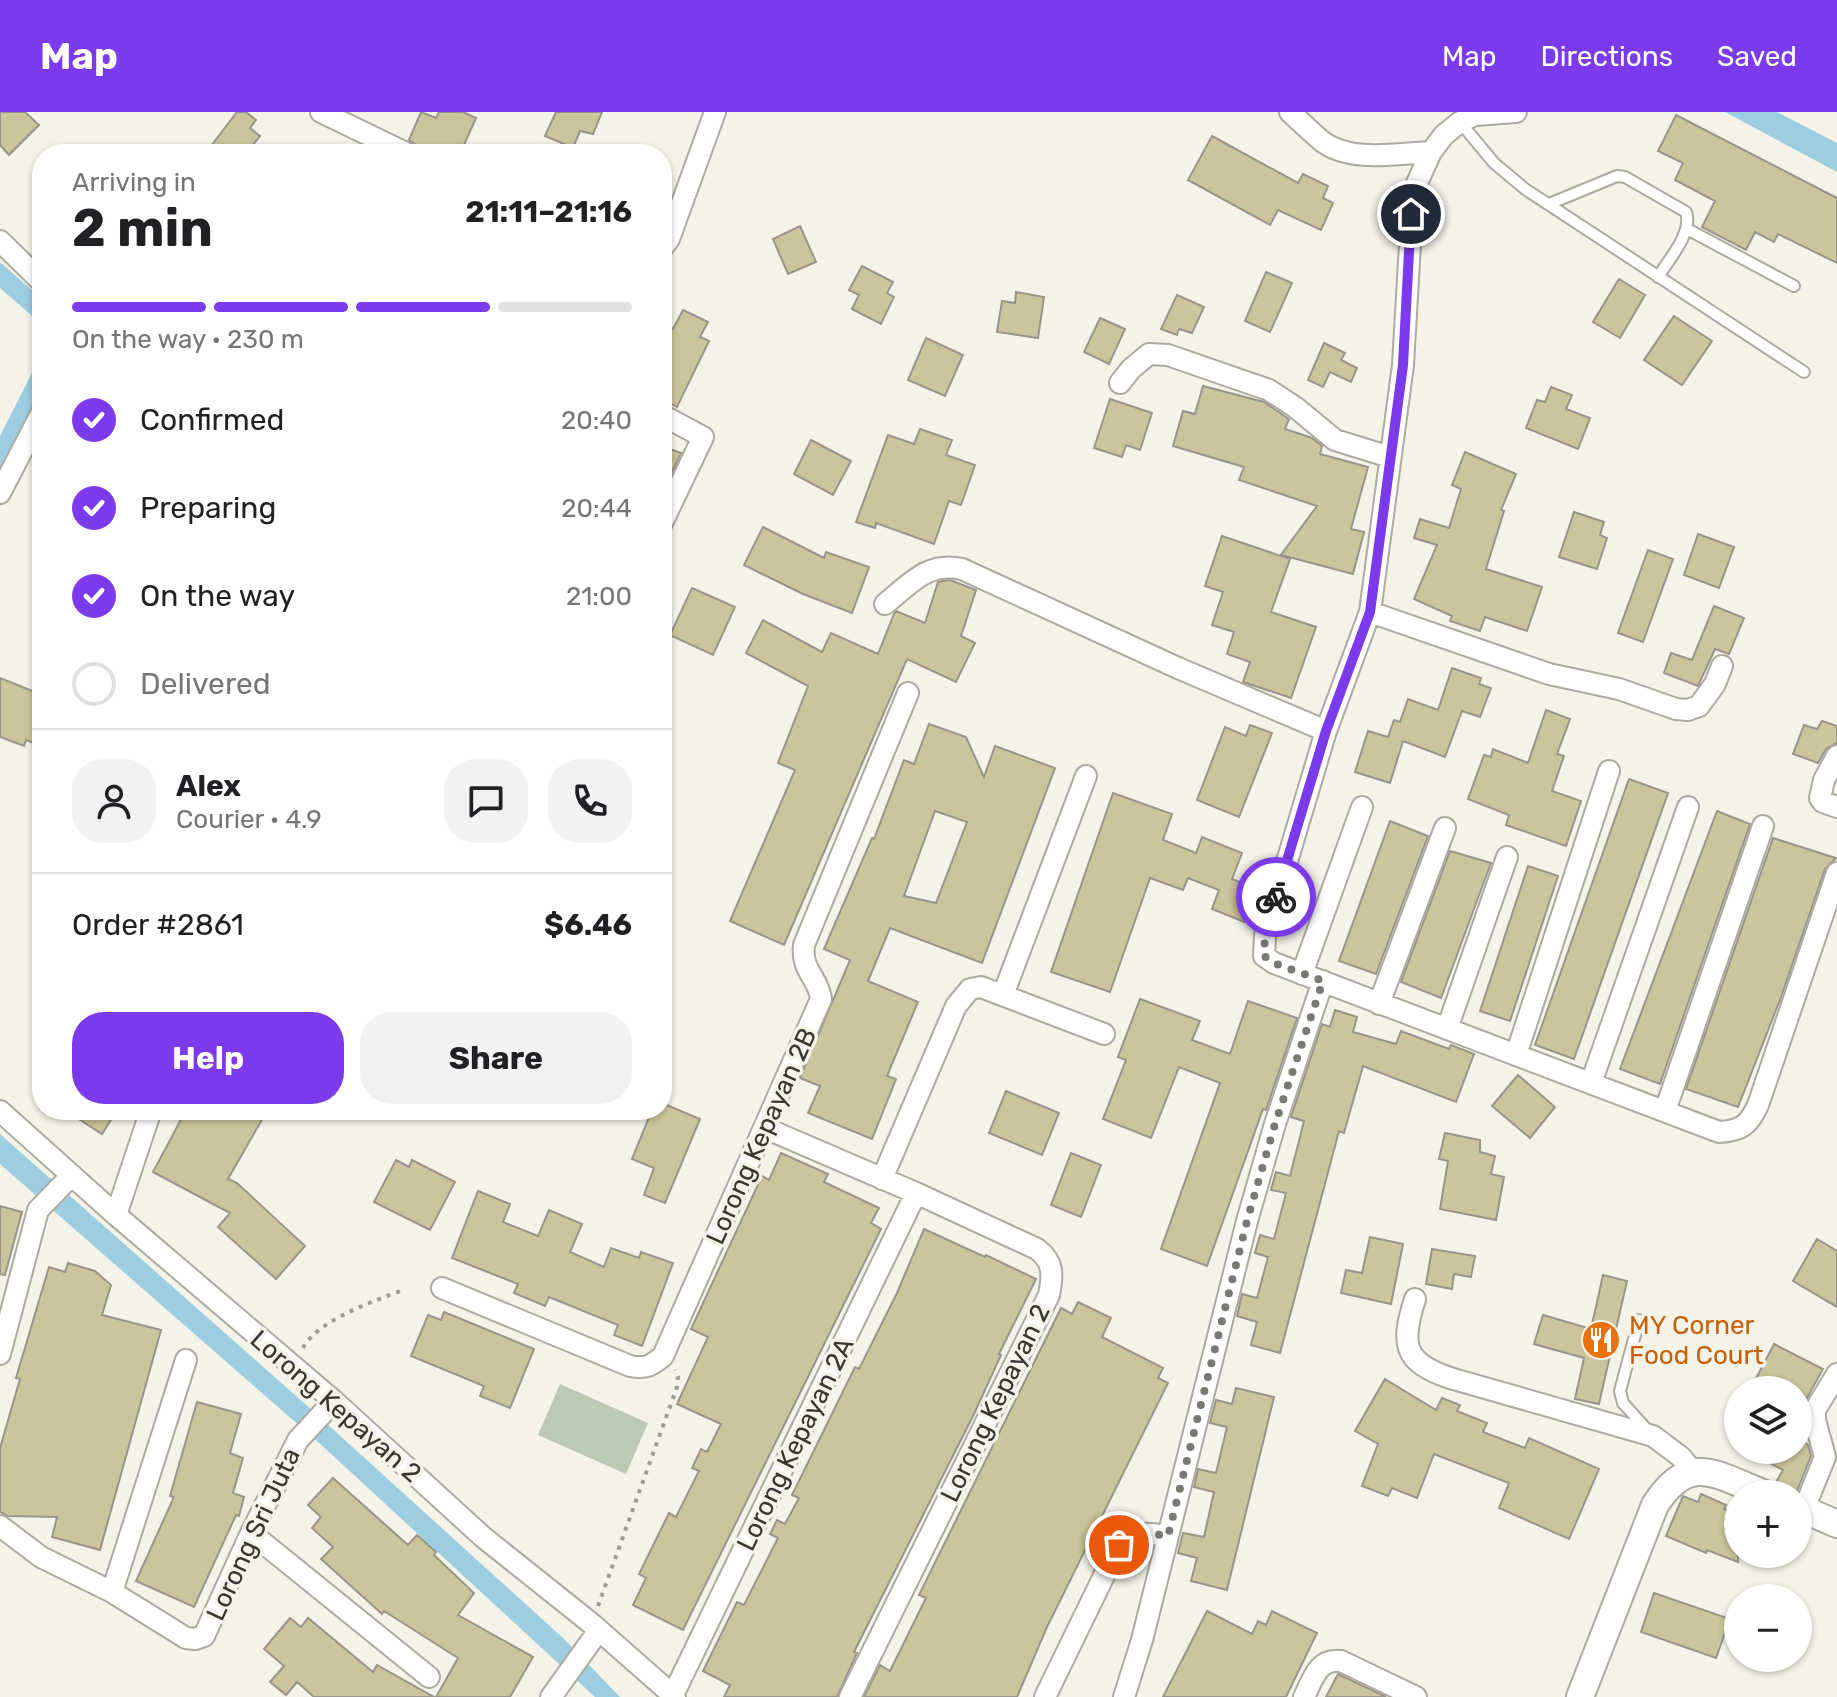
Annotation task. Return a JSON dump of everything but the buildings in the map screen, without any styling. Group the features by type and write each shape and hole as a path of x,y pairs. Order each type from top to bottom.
{"street":[{"path":"321,112 387,144"},
{"path":"672,231 715,112"},
{"path":"1290,112 1326,144 1343,152 1360,155 1431,152"},
{"path":"1516,112 1475,115 1460,122 1444,135 1431,152 1413,192 1406,328 1370,612 1326,731 1265,935 1264,956 1274,963 1379,1004 1719,1132 1734,1132 1752,1119 1837,873"},
{"path":"0,241 32,272"},
{"path":"1120,383 1149,354 1168,355 1269,390 1288,401 1335,440 1390,457"},
{"path":"672,420 703,437 672,502"},
{"path":"0,493 32,431"},
{"path":"885,604 934,567 947,565 962,569 1178,668 1326,731"},
{"path":"1370,612 1549,674 1619,689 1676,709 1688,710 1699,706 1715,684 1722,666"},
{"name":"Lorong Kepayan 2B","path":"663,1356 821,999 819,988 804,965 807,933 908,693"},
{"path":"1837,756 1824,780 1820,798 1837,807"},
{"path":"1516,1055 1609,771"},
{"path":"1003,995 1086,776"},
{"path":"1302,974 1362,807"},
{"path":"1591,1083 1688,807"},
{"path":"1665,1111 1763,826"},
{"path":"1379,1004 1445,828"},
{"path":"1447,1029 1507,857"},
{"path":"1124,1697 1142,1640 1247,1221 1275,1124 1323,981"},
{"path":"882,1179 956,1006 970,989 981,987 1104,1034"},
{"name":"Lorong Kepayan 2","path":"0,1111 68,1179 116,1215 294,1368 328,1406 674,1696"},
{"path":"116,1215 148,1120"},
{"name":"Lorong Kepayan 2","path":"765,1128 1037,1249 1048,1257 1052,1268 1049,1295 850,1697"},
{"path":"0,1354 38,1210 68,1179"},
{"name":"Lorong Kepayan 2A","path":"674,1696 916,1193"},
{"path":"442,1288 630,1366 652,1366 663,1356"},
{"path":"1415,1299 1406,1329 1408,1351 1419,1364 1433,1372 1653,1436 1681,1457 1693,1472"},
{"path":"112,1592 186,1360"},
{"path":"1812,1485 1825,1457 1815,1410 1837,1374"},
{"name":"Lorong Sri Juta","path":"0,1526 41,1557 112,1592 186,1638 204,1636 298,1440 328,1406"},
{"path":"1580,1697 1655,1505 1667,1487 1679,1476 1693,1472 1706,1471 1729,1480"},
{"path":"1812,1513 1837,1524"},
{"path":"1045,1697 1119,1545 1130,1536 1142,1532 1168,1536"},
{"path":"251,1533 429,1677"},
{"path":"555,1691 595,1630"},
{"path":"1304,1697 1323,1662 1332,1660 1341,1661 1416,1697"}],"lane":[{"path":"1460,122 1494,163 1525,189 1804,372"},
{"path":"1549,204 1609,179 1625,177 1686,212 1687,229 1658,277"},
{"path":"1687,229 1794,286"},
{"path":"1639,1320 1620,1391 1623,1403 1653,1436"}],"path":[{"path":"294,1368 314,1333 403,1290"},
{"path":"595,1630 677,1387 675,1368 663,1356"}],"green space":[{"path":"560,1384 648,1423 626,1474 538,1435"}],"water":[{"path":"1725,112 1777,112 1837,143 1837,172"},
{"path":"0,262 32,290 32,316 0,288"},
{"path":"32,373 32,412 0,476 0,436"},
{"path":"0,1134 563,1638 620,1697 595,1697 317,1441 0,1164"}],"way so far":[{"path":"1119,1545 1130,1536 1142,1532 1168,1536 1247,1221 1275,1124 1323,981 1274,963 1264,956 1265,935 1276,897"}],"place":[{"name":"MY Corner Food Court","path":"1601,1340"}],"route":[{"path":"1276,897 1326,731 1370,612 1403,365 1411,214"}]}
